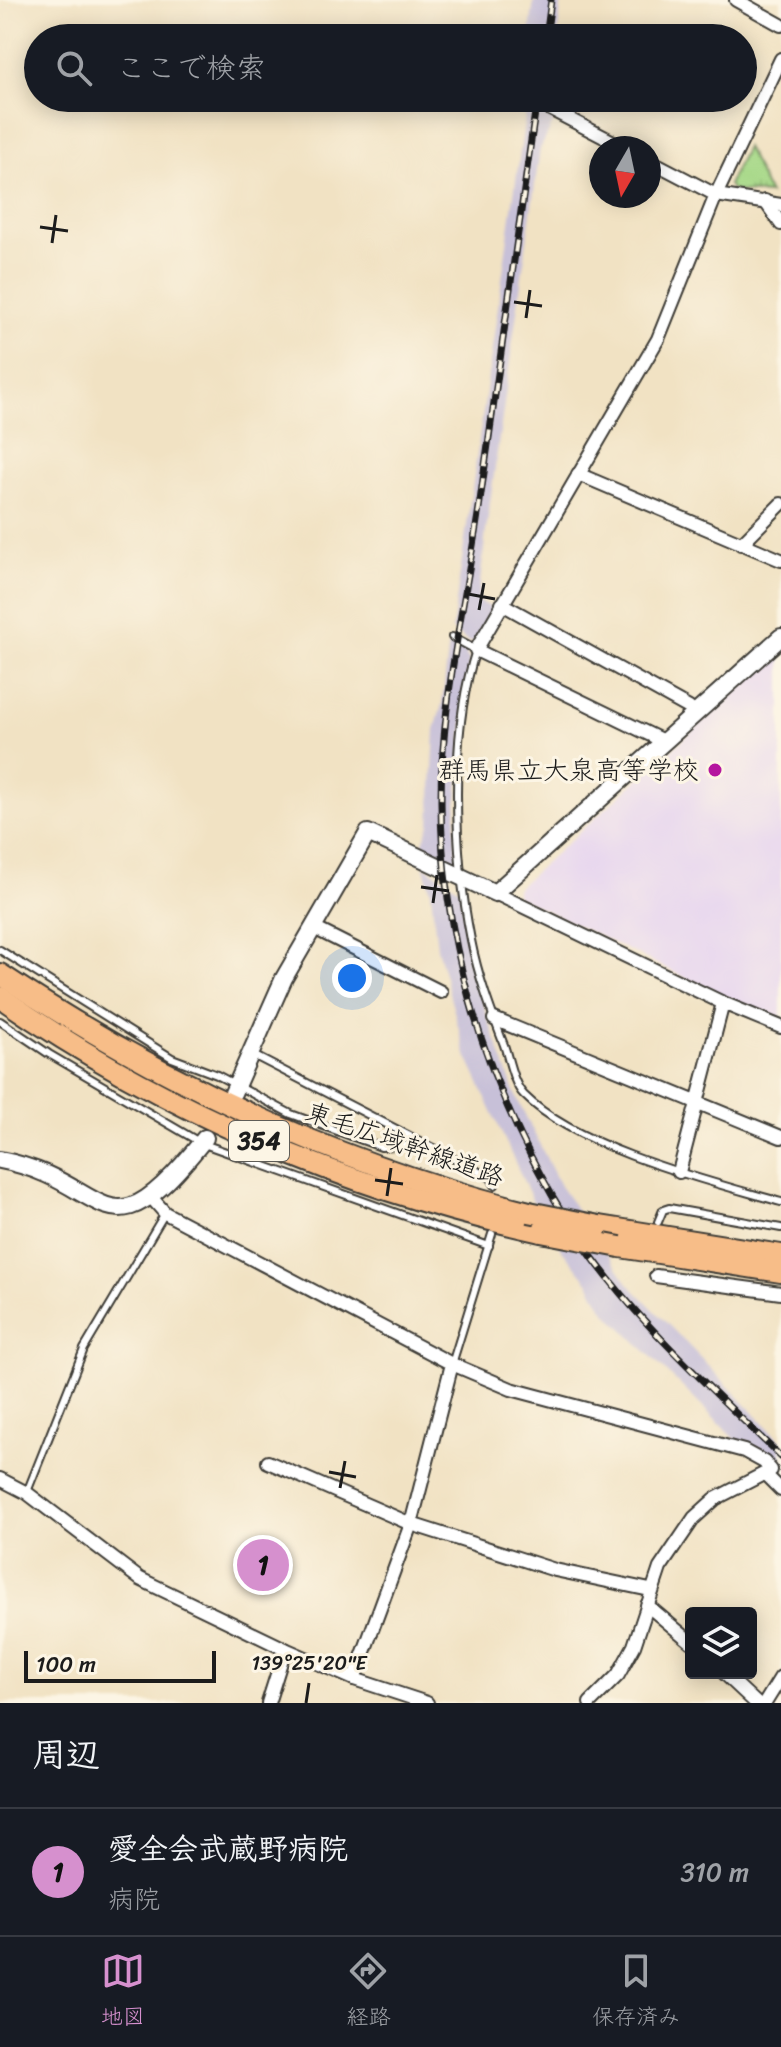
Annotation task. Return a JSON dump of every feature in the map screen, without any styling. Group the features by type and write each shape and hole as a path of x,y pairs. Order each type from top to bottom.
{"highway":[{"name":"東毛広域幹線道路","path":"0,974 149,1066 218,1101 376,1166 529,1212 781,1255"},
{"name":"東毛広域幹線道路","path":"0,997 113,1069 208,1119 302,1160 405,1196 541,1232 781,1272"}],"street":[{"path":"736,0 781,25"},
{"path":"757,109 781,59"},
{"path":"556,112 602,136"},
{"path":"663,741 476,650 668,319 716,195 756,112"},
{"path":"661,166 716,195 781,205"},
{"path":"765,201 781,224"},
{"path":"578,474 781,560"},
{"path":"741,544 781,504"},
{"path":"502,604 689,708"},
{"path":"495,893 781,637"},
{"path":"235,1089 284,978 368,833 723,1003 781,1027"},
{"path":"312,927 441,992"},
{"path":"679,1172 723,1003"},
{"path":"494,1019 781,1137"},
{"path":"0,1160 37,1171 108,1208 125,1209 151,1197 203,1141"},
{"path":"151,1197 165,1213 452,1364 520,1392 744,1451 772,1470 781,1490"},
{"path":"653,1272 781,1293"},
{"path":"354,1679 411,1524 452,1364"},
{"path":"268,1462 411,1524 555,1570 650,1590"},
{"path":"590,1703 603,1693 634,1646 650,1590 660,1568 694,1518 715,1499 772,1470"},
{"path":"0,1479 27,1493 140,1579 354,1679 426,1703"},
{"path":"647,1605 685,1637"},
{"path":"268,1703 285,1649"},
{"path":"765,1703 781,1677"},
{"path":"730,1679 756,1703"},
{"path":"603,1693 614,1703"}],"lane":[{"path":"452,637 476,650 466,699 460,764 463,877 471,941 494,1019 524,1095 590,1136 679,1172 781,1202"},
{"path":"0,950 172,1058 235,1089 291,1114 381,1147 425,1144"},
{"path":"0,1021 49,1054 203,1141 489,1246"},
{"path":"251,1054 491,1178 495,1185"},
{"path":"658,1222 663,1210 669,1208 781,1228"},
{"path":"27,1493 84,1349 165,1213"},
{"path":"452,1364 492,1234"}],"shaded area":[{"path":"534,0 562,0 559,24 531,24"},
{"path":"526,112 550,112 557,116 540,149 478,601 493,608 474,642 468,642 452,630"},
{"path":"454,641 468,649 466,657 469,659 455,829 457,866 420,850 430,824 435,730 442,704 449,643"},
{"name":"群馬県立大泉高等学校","path":"781,652 781,1020 717,993 516,896 516,889"},
{"path":"423,865 461,890 468,948 486,1013 515,1094 560,1186 628,1283 781,1441 781,1461 741,1445 604,1310 589,1283 546,1230 466,1055 437,948 431,892"}],"green space":[{"path":"746,147 769,194 734,191 728,185"}],"railway":[{"path":"548,24 551,0"},
{"path":"535,112 443,750 441,812 445,875 455,937 469,999 512,1118 572,1228 643,1319 781,1457"}],"place":[{"name":"群馬県立大泉高等学校","path":"715,770"},
{"name":"愛全会武蔵野病院","path":"263,1565"}]}
